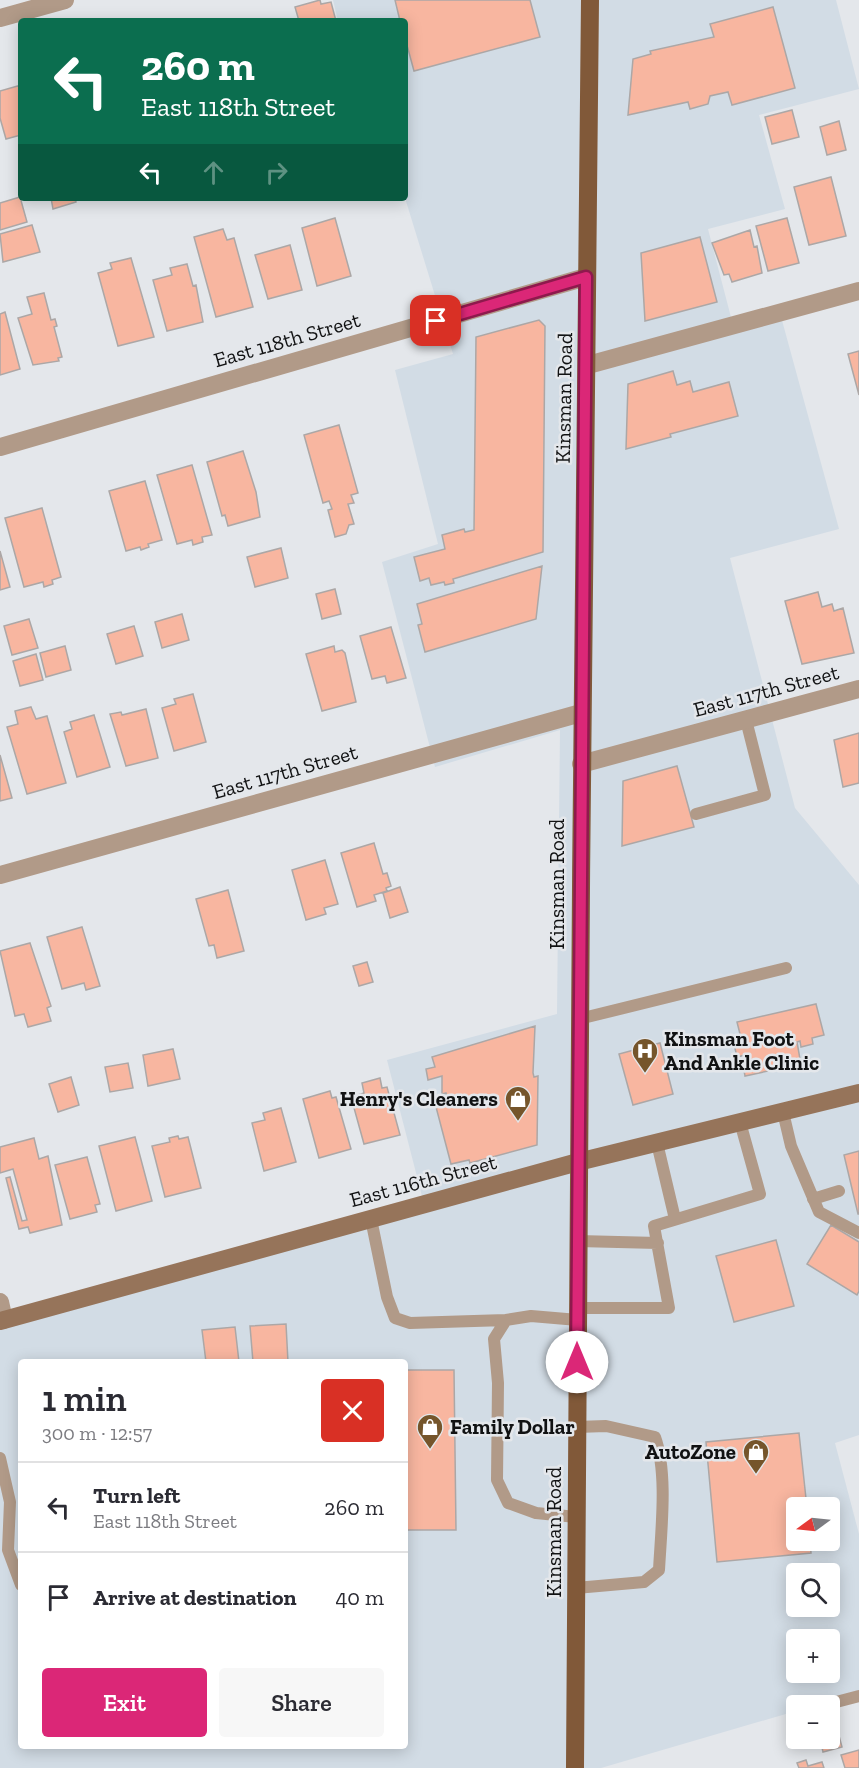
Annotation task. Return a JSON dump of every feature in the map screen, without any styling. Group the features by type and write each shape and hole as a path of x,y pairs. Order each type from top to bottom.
{"main road":[{"name":"Kinsman Road","path":"575,1768 581,713 588,364 586,277 590,0"},
{"name":"East 116th Street","path":"1,1314 371,1219 578,1162 859,1093"}],"street":[{"path":"0,18 65,0"},
{"name":"East 118th Street","path":"0,447 586,277"},
{"path":"588,364 859,291"},
{"name":"East 117th Street","path":"581,764 859,689"},
{"name":"East 117th Street","path":"0,875 581,713"}],"lane":[{"path":"696,814 765,795 746,720"},
{"path":"579,1019 786,968"},
{"path":"783,1112 791,1146 819,1212 859,1233"},
{"path":"371,1219 387,1297 395,1318 410,1323 506,1320 531,1316 669,1308 654,1226 760,1194 740,1122"},
{"path":"657,1143 675,1220"},
{"path":"813,1199 839,1191"},
{"path":"578,1241 657,1243"},
{"path":"506,1320 495,1339 498,1383 497,1480 508,1503 536,1513 576,1517"},
{"path":"576,1588 644,1582 659,1570 661,1472 659,1449 655,1437 606,1426 577,1427"},
{"path":"0,1458 10,1502 8,1550 18,1577"},
{"path":"840,1701 859,1696"}],"shaded area":[{"path":"333,0 836,0 859,89 759,115 785,209 708,229 733,325 780,313 839,529 730,558 795,808 859,885 859,1435 835,1443 859,1534 859,1696 840,1700 840,1695 786,1695 786,1714 601,1768 0,1768 0,1321 424,1204 387,1060 557,1014 560,730 435,767 382,562 438,544 395,370 453,354 406,201 408,201 408,18 337,18"}],"building":[{"path":"320,0 321,4 331,2 335,18 298,18 295,7"},
{"path":"395,0 530,0 540,37 414,71 408,49 408,18 399,18"},
{"path":"773,7 795,88 732,105 728,92 710,96 708,104 690,109 688,102 628,115 633,59 651,54 650,51 714,37 710,24"},
{"path":"18,86 18,136 6,139 0,118 0,91"},
{"path":"792,110 799,137 772,144 765,117"},
{"path":"839,121 846,150 827,155 820,127"},
{"path":"831,177 846,236 809,245 794,187"},
{"path":"18,198 27,222 0,230 0,203"},
{"path":"52,201 76,201 76,202 53,209"},
{"path":"335,218 351,276 317,286 302,228"},
{"path":"787,218 799,263 768,271 756,226"},
{"path":"32,225 40,252 3,262 0,234"},
{"path":"223,229 227,240 234,238 253,307 216,317 194,237"},
{"path":"750,230 754,247 757,246 762,273 732,282 729,274 724,275 712,243"},
{"path":"700,237 717,302 645,321 641,253"},
{"path":"290,245 302,290 268,299 255,255"},
{"path":"131,258 154,337 118,346 98,273 112,269 110,263"},
{"path":"187,264 193,286 196,285 203,322 167,331 153,280 172,275 170,268"},
{"path":"44,293 51,320 55,319 57,326 54,327 62,357 58,358 59,361 33,365 18,318 32,314 27,297"},
{"path":"5,312 20,369 0,375 0,314"},
{"path":"539,320 545,326 543,552 453,579 454,583 445,585 444,582 431,585 429,578 420,581 414,557 445,549 442,535 464,529 465,532 474,530 476,337"},
{"path":"859,351 859,395 848,354"},
{"path":"673,371 677,385 690,381 693,392 729,382 738,416 670,434 671,437 626,449 628,384"},
{"path":"339,425 358,493 351,495 354,503 348,504 354,524 349,525 346,534 335,537 328,510 332,509 329,501 323,503 304,435"},
{"path":"243,451 256,492 260,517 228,526 225,515 222,516 207,462"},
{"path":"192,465 212,535 202,537 203,542 193,545 192,540 177,544 157,475"},
{"path":"145,481 162,540 148,544 149,547 141,550 140,547 126,551 109,491"},
{"path":"42,508 61,577 52,580 53,584 44,587 43,582 24,587 5,518"},
{"path":"281,548 288,578 255,587 247,557"},
{"path":"0,551 10,587 0,590"},
{"path":"542,566 536,619 425,652 418,625 422,624 417,604"},
{"path":"335,589 341,614 322,619 316,594"},
{"path":"818,592 822,607 832,604 834,611 843,608 854,653 802,664 785,601"},
{"path":"182,614 189,640 162,648 155,622"},
{"path":"29,619 38,648 12,655 4,626"},
{"path":"134,626 143,656 116,664 107,634"},
{"path":"391,627 406,678 387,683 385,676 372,679 360,636"},
{"path":"65,646 71,670 46,677 40,653"},
{"path":"334,646 335,652 342,650 345,653 356,702 322,711 306,654"},
{"path":"36,654 43,680 20,686 13,661"},
{"path":"193,694 206,742 174,751 162,708 176,704 174,699"},
{"path":"31,707 36,719 47,716 66,783 27,794 7,727 18,724 15,711"},
{"path":"146,709 158,758 126,766 110,714 121,712 122,715"},
{"path":"94,715 110,767 77,777 64,732 72,729 70,722"},
{"path":"859,733 859,783 843,787 834,740"},
{"path":"0,755 12,798 0,801"},
{"path":"677,766 694,827 622,846 623,781"},
{"path":"374,843 383,874 387,873 391,886 386,888 387,891 374,895 376,901 357,907 341,853"},
{"path":"325,860 338,904 324,908 326,914 306,920 292,870"},
{"path":"400,887 408,912 390,918 383,893"},
{"path":"228,890 244,951 217,958 214,945 209,946 196,899"},
{"path":"82,927 100,986 86,990 84,983 62,989 47,937"},
{"path":"30,943 51,1006 47,1008 51,1021 28,1027 24,1014 15,1016 0,951"},
{"path":"367,962 373,982 359,986 353,966"},
{"path":"816,1004 824,1035 812,1038 813,1044 801,1047 800,1041 797,1042 800,1059 796,1065 745,1076 743,1065 747,1064 745,1055 737,1057 734,1044 742,1042 737,1022"},
{"path":"535,1026 533,1073 534,1077 538,1076 537,1145 470,1163 469,1160 451,1164 436,1107 449,1103 446,1093 442,1094 442,1076 428,1080 426,1069 435,1067 432,1057"},
{"path":"660,1043 673,1094 633,1105 619,1054"},
{"path":"173,1049 180,1079 148,1086 143,1055"},
{"path":"128,1063 133,1088 110,1092 105,1067"},
{"path":"71,1077 79,1105 58,1112 49,1084"},
{"path":"380,1078 382,1088 387,1087 400,1135 364,1144 351,1097 364,1093 362,1083"},
{"path":"330,1091 332,1098 336,1097 351,1149 319,1158 303,1099"},
{"path":"281,1108 296,1162 264,1171 252,1123 265,1120 263,1113"},
{"path":"178,1136 179,1139 188,1137 201,1188 165,1197 152,1146 170,1142 169,1138"},
{"path":"135,1137 152,1201 116,1211 99,1146"},
{"path":"34,1138 39,1159 48,1156 62,1225 30,1233 28,1227 19,1229 6,1178 10,1177 22,1221 27,1220 13,1169 0,1173 0,1147"},
{"path":"859,1151 859,1214 858,1214 844,1155"},
{"path":"87,1157 100,1204 95,1205 97,1212 70,1219 55,1165"},
{"path":"831,1225 859,1242 859,1291 857,1295 807,1264"},
{"path":"776,1240 794,1306 734,1322 716,1256"},
{"path":"286,1324 288,1359 253,1359 250,1326"},
{"path":"235,1327 239,1359 206,1359 202,1330"},
{"name":"Family Dollar","path":"408,1370 454,1370 456,1530 408,1530"},
{"name":"AutoZone","path":"799,1433 806,1497 786,1497 786,1551 811,1551 811,1553 717,1562 706,1442"},
{"path":"859,1750 859,1768 845,1768 841,1755"},
{"path":"806,1760 808,1766 822,1762 824,1768 799,1768 797,1763"}],"place":[{"name":"Kinsman Foot And Ankle Clinic","path":"645,1074"},
{"name":"Henry's Cleaners","path":"518,1122"},
{"name":"Family Dollar","path":"430,1450"},
{"name":"AutoZone","path":"756,1475"}],"route":[{"path":"436,321 586,277 588,364 581,713 577,1362"}]}
